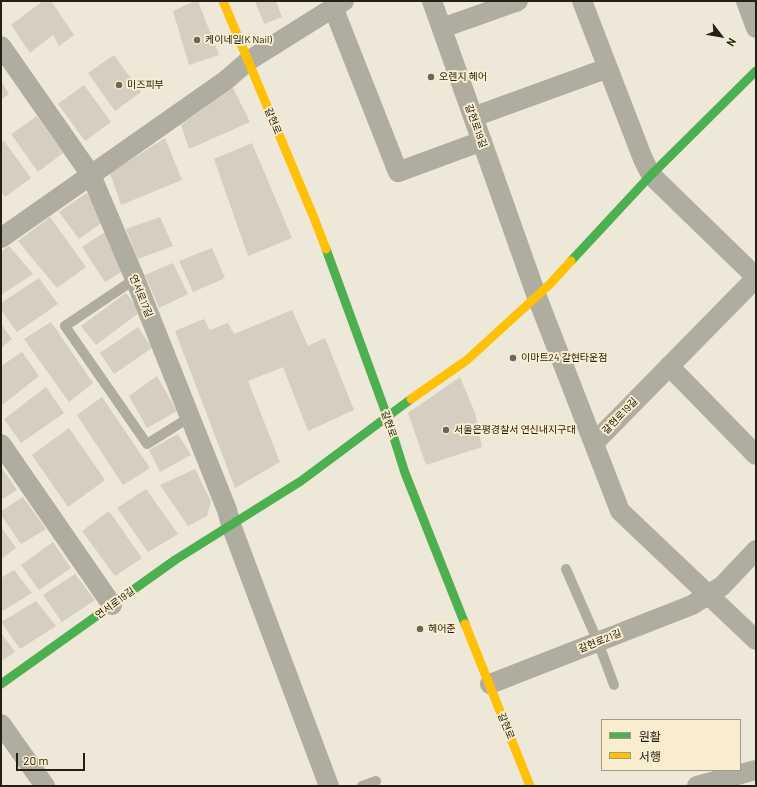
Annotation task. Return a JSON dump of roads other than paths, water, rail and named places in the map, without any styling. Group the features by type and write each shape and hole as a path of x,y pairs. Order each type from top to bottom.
{"street":[{"name":"갈현로","path":"223,1 314,218 387,416 405,473 530,786"},
{"name":"갈현로19길","path":"432,1 537,296 594,443 756,277 650,175 582,1"},
{"path":"442,28 518,1"},
{"path":"746,1 756,28"},
{"path":"1,238 224,81 248,61 339,4 398,172 482,141"},
{"name":"연서로17길","path":"1,46 91,175 135,279 227,510 231,525"},
{"path":"473,117 608,68"},
{"path":"387,416 467,360 550,284 650,175 756,71"},
{"path":"669,366 756,455"},
{"name":"연서로19길","path":"1,684 175,560 301,481 387,416"},
{"path":"594,443 620,511 756,640"},
{"path":"1,444 112,605"},
{"path":"231,525 329,786"},
{"name":"갈현로21길","path":"490,684 692,605 722,586 756,550"},
{"path":"1,724 45,786"},
{"path":"708,785 756,770"}],"lane":[{"path":"135,279 65,326 147,444 190,417"},
{"path":"566,569 598,642 614,685"},
{"path":"362,786 376,781"}],"place":[{"name":"케이네일(K Nail)","path":"197,40"},
{"name":"오렌지 헤어","path":"431,77"},
{"name":"미즈피부","path":"119,85"},
{"name":"이마트24 갈현타운점","path":"513,358"},
{"name":"서울은평경찰서 연신내지구대","path":"446,430"},
{"name":"헤어준","path":"420,629"}]}
